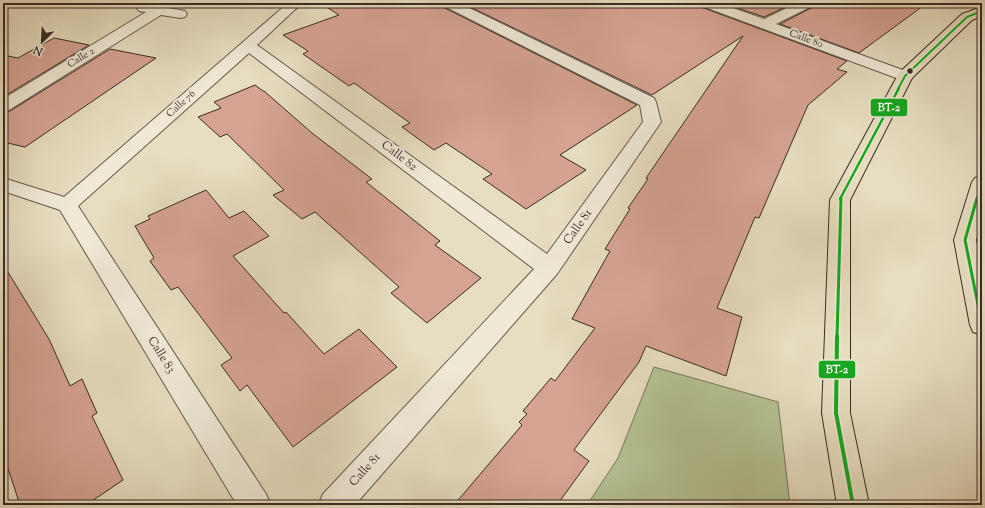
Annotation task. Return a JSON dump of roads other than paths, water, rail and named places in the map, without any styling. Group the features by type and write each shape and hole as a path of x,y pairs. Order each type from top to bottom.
{"main road":[{"path":"853,505 836,413 840,200 905,76 967,17 982,11"},
{"path":"982,182 966,240 982,325"}],"street":[{"name":"Calle 76","path":"67,205 296,3"},
{"name":"Calle 81","path":"334,505 549,268 652,122 648,102 448,3"},
{"name":"Calle 80","path":"707,3 905,76"},
{"path":"765,24 807,3"},
{"path":"137,6 180,14"},
{"name":"Calle 2","path":"3,106 159,10"},
{"name":"Calle 82","path":"248,45 549,268"},
{"path":"3,184 67,205"},
{"name":"Calle 83","path":"67,205 256,505"}]}
